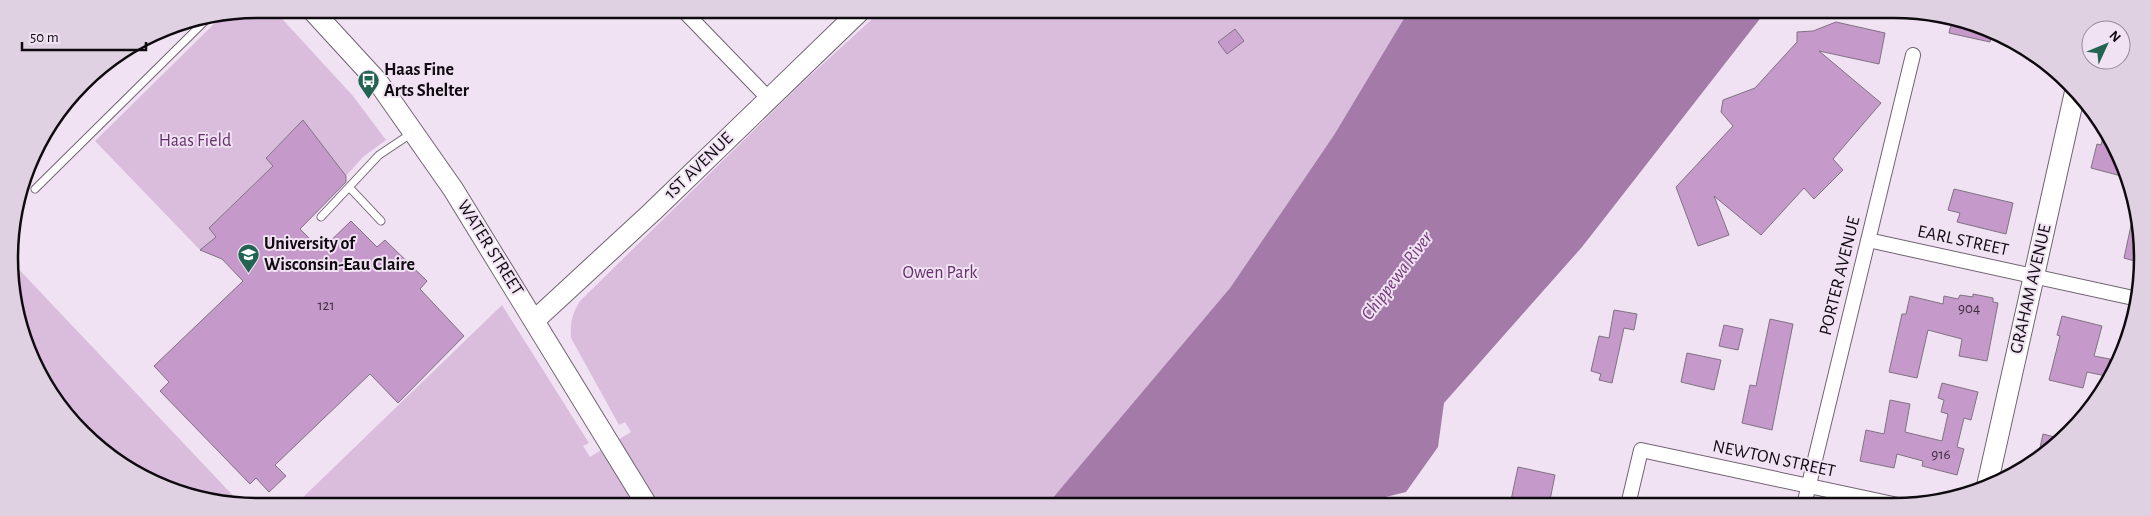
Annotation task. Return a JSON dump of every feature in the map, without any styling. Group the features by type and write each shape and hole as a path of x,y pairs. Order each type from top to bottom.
{"street":[{"name":"WATER STREET","path":"319,18 378,82 415,132 535,320 642,498"},
{"path":"693,18 768,98"},
{"name":"1ST AVENUE","path":"535,320 652,212 853,18"},
{"name":"PORTER AVENUE","path":"1805,498 1913,56"},
{"name":"GRAHAM AVENUE","path":"1989,478 2074,99"},
{"name":"EARL STREET","path":"1868,240 2130,297"},
{"name":"NEWTON STREET","path":"1630,498 1642,450 1865,498"}],"lane":[{"path":"35,189 201,25"},
{"path":"321,217 379,155 415,132"},
{"path":"350,187 381,221"}],"green space":[{"name":"Haas Field","path":"242,18 281,18 353,96 386,140 363,157 346,176 303,120 266,157 286,180 257,181 209,228 216,237 200,250 95,141 217,21"},
{"name":"Owen Park","path":"873,18 1404,18 1334,135 1230,288 1053,498 302,498 502,305 589,443 583,446 590,457 631,432 625,422 619,425 571,338 572,319 575,310 580,301 800,85"},
{"path":"18,268 234,497 211,494 181,486 152,474 112,449 77,417 58,392 42,364 30,335 22,305"}],"water":[{"name":"Chippewa River","path":"1404,18 1761,18 1582,247 1444,403 1438,447 1406,492 1382,498 1053,498 1230,288 1334,135"}],"building":[{"path":"1836,22 1885,33 1879,64 1819,51 1881,103 1833,159 1843,170 1814,199 1804,188 1761,235 1714,196 1729,235 1698,246 1676,187 1733,126 1721,112 1723,100 1755,88 1797,42 1797,32 1813,31"},
{"path":"1951,25 1991,38 1990,42 1949,33"},
{"path":"1235,29 1244,41 1227,54 1218,42"},
{"path":"303,120 346,176 346,182 300,229 321,250 351,221 377,247 385,240 427,281 420,289 464,336 398,403 370,374 275,465 286,476 269,492 256,478 250,484 160,391 169,382 154,366 243,281 222,259 200,250 216,237 209,228 273,166 266,158"},
{"path":"2102,140 2119,175 2091,168 2097,144 2101,145"},
{"path":"1954,189 2013,203 2006,234 1957,222 1960,213 1948,210"},
{"path":"2131,226 2134,261 2124,258"},
{"path":"1973,294 1993,298 1993,302 1998,303 1987,361 1959,356 1962,339 1928,330 1917,378 1889,372 1902,314 1906,314 1910,296 1943,304 1944,296 1958,299 1960,295 1973,297"},
{"path":"1614,310 1637,314 1634,330 1624,328 1612,383 1599,380 1601,374 1591,371 1599,336 1609,338"},
{"path":"2062,316 2102,326 2094,356 2110,359 2103,375 2087,372 2083,388 2049,380 2060,336 2057,335"},
{"path":"1770,319 1793,324 1772,430 1742,423 1750,385 1756,386"},
{"path":"1724,325 1743,329 1738,350 1719,346"},
{"path":"1687,353 1721,360 1714,390 1681,382"},
{"path":"1942,383 1978,392 1971,420 1964,418 1957,447 1964,449 1957,475 1922,466 1923,461 1897,454 1894,468 1860,461 1866,430 1884,434 1890,400 1910,404 1905,432 1942,441 1948,414 1941,412 1944,400 1938,398"},
{"path":"2043,434 2054,437 2052,439 2040,448"},
{"path":"1518,467 1555,475 1550,498 1511,498"}],"place":[{"name":"Haas Fine Arts Shelter","path":"368,99"},
{"name":"University of Wisconsin-Eau Claire","path":"248,273"}]}
